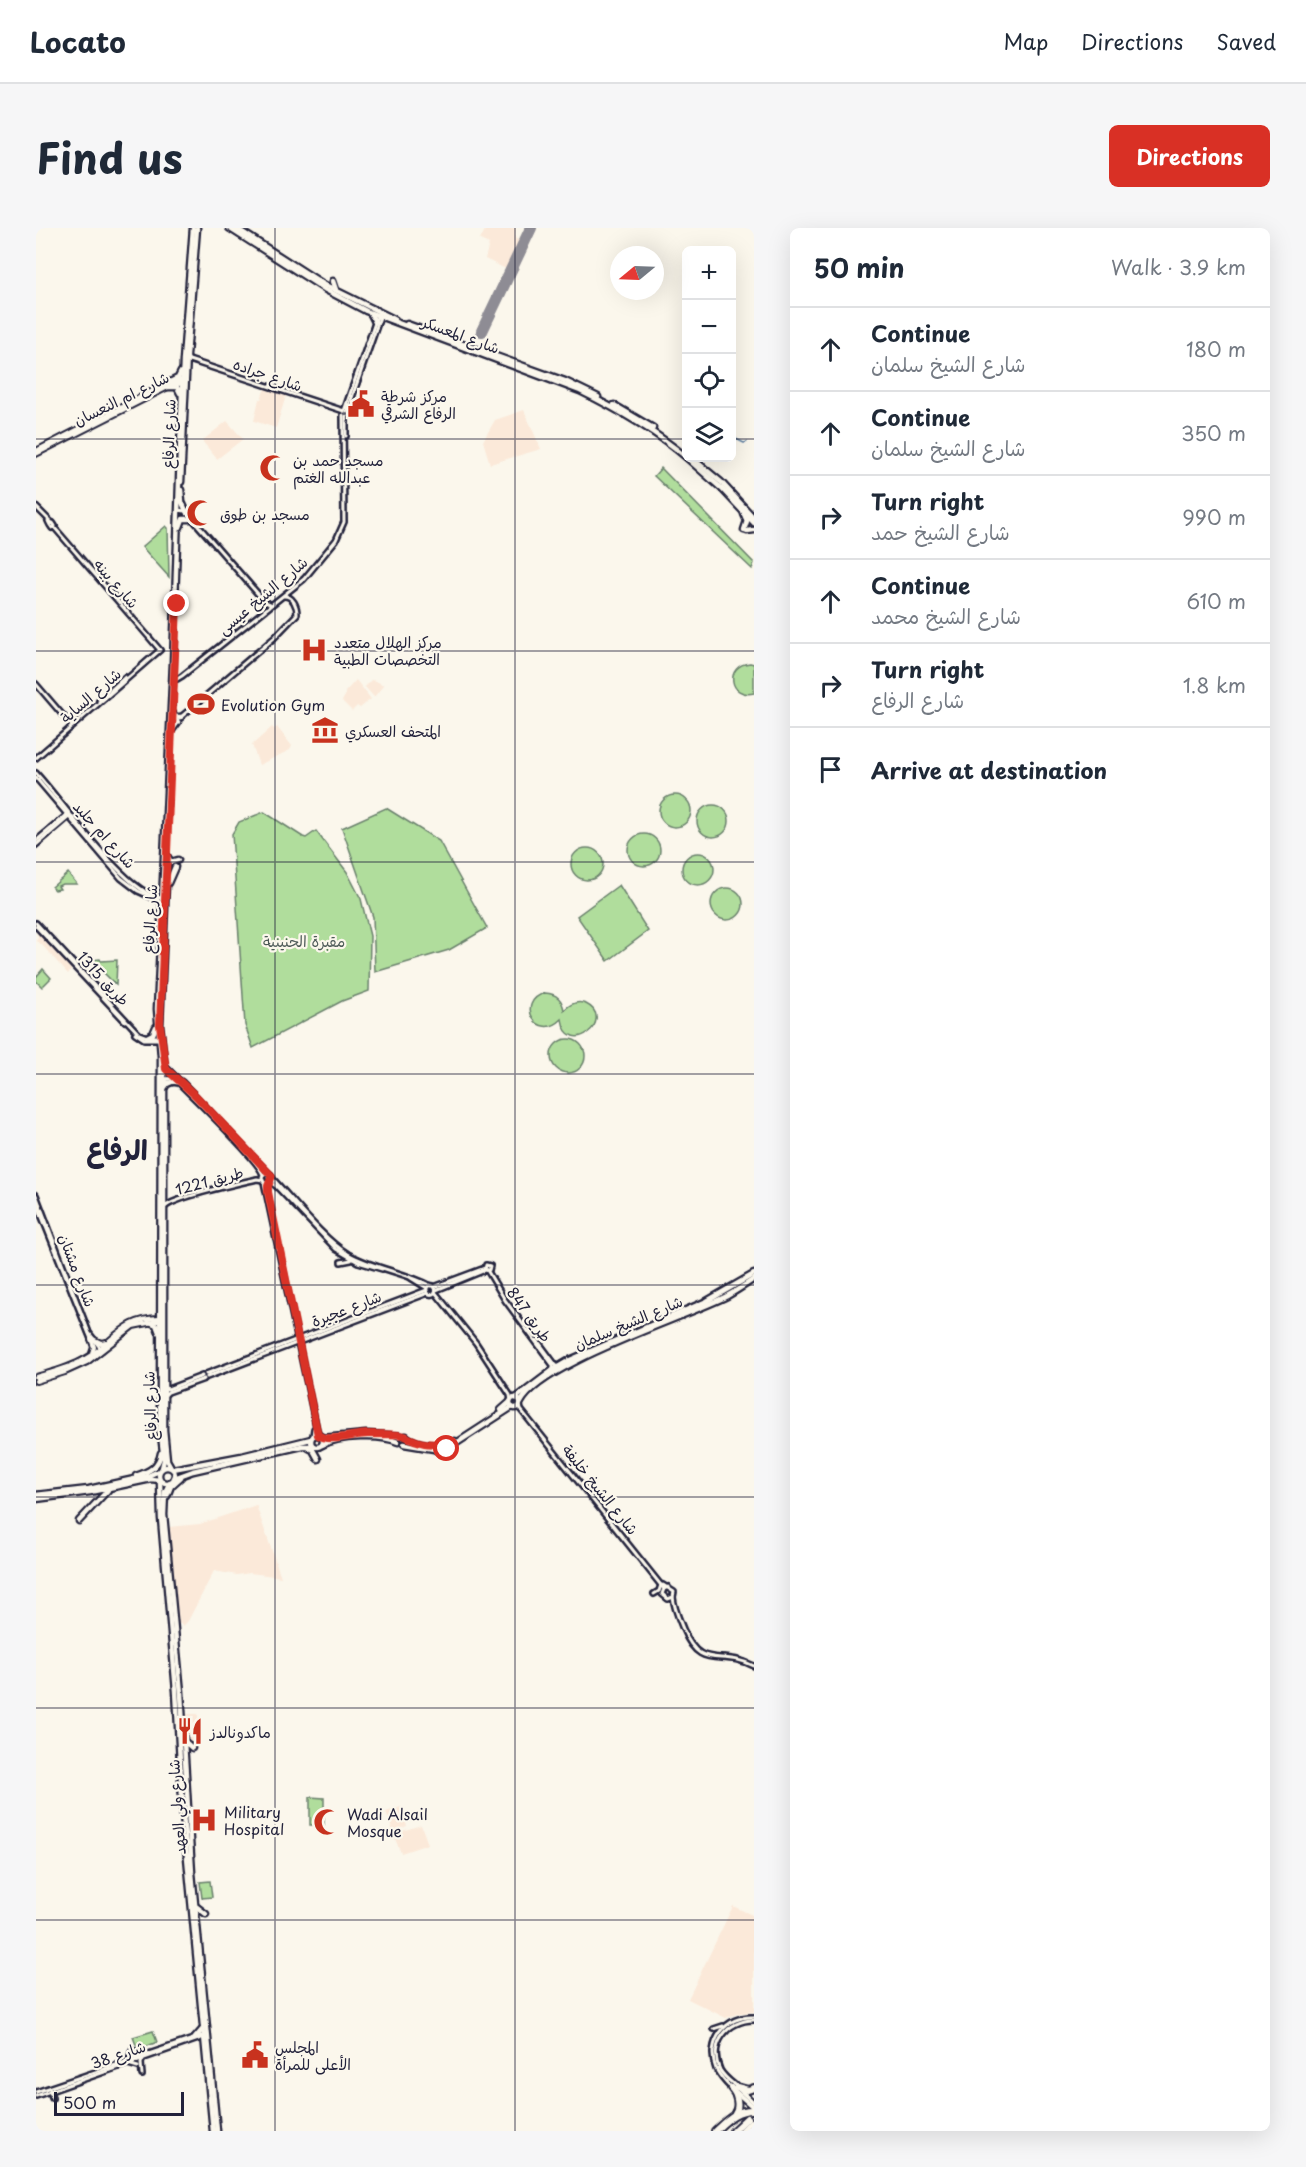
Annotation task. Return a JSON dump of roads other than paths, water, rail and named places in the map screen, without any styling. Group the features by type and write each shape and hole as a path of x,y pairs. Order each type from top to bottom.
{"highway":[{"path":"738,2113 734,2088 748,2090 754,2088"},
{"path":"715,2131 738,2113 753,2107"},
{"path":"738,2113 749,2113 751,2119"},
{"path":"733,2131 751,2119"},
{"path":"742,2131 751,2119"}],"main road":[{"name":"شارع الرفاع","path":"184,363 187,356 195,229"},
{"name":"شارع الرفاع","path":"164,890 174,720 172,712 184,363 195,229"},
{"name":"شارع المعسكر","path":"234,229 338,293 388,320 589,395 651,430 682,452"},
{"name":"شارع المعسكر","path":"234,229 326,290 366,311 545,374 593,394 644,422 682,451"},
{"path":"323,284 333,281 338,293"},
{"path":"366,311 373,316 376,322 388,320"},
{"path":"169,385 179,376 184,363"},
{"name":"شارع الرفاع","path":"172,1480 175,1473 167,1455 164,1430 160,1305 162,1080 159,1047 164,890 174,720 181,400 184,382"},
{"name":"شارع ام النعسان","path":"36,452 169,385 184,382"},
{"path":"169,385 179,388 181,400"},
{"name":"شارع المعسكر","path":"694,462 741,507"},
{"path":"697,462 721,482 754,521"},
{"path":"181,490 182,502 187,513"},
{"path":"741,507 754,512"},
{"path":"741,507 746,518 746,530 754,530"},
{"path":"180,527 183,519 190,519"},
{"path":"172,712 174,720"},
{"path":"167,855 171,862 178,860"},
{"path":"161,909 155,898 164,890 176,867"},
{"name":"شارع الرفاع","path":"160,1480 158,1477 164,1460 160,1426 159,1336 164,1209 164,1090 162,1080 164,1063 157,1021 161,909 164,899"},
{"path":"157,1021 154,1032 148,1039 156,1042 159,1047"},
{"path":"164,1063 167,1071 175,1080 167,1084 164,1090"},
{"name":"شارع الشيخ سلمان","path":"446,1444 516,1404 555,1367 707,1301 754,1274"},
{"name":"شارع الشيخ سلمان","path":"446,1451 575,1361 728,1296 754,1278"},
{"path":"36,1379 71,1370 101,1351 130,1328 150,1320 158,1313 160,1305"},
{"path":"36,1379 101,1351 109,1341 131,1324 161,1319"},
{"path":"150,1320 156,1325 159,1336"},
{"path":"92,1339 102,1344 109,1341"},
{"path":"87,1358 94,1350 92,1339"},
{"path":"366,1434 406,1436 410,1440 434,1446 446,1444 446,1451 440,1452 384,1438 332,1441 318,1447 297,1447 193,1471 172,1480 142,1480 74,1495 36,1497 89,1489 151,1475 160,1470 185,1467 316,1437 366,1434"},
{"path":"400,1436 401,1443"},
{"path":"401,1443 407,1442 406,1436"},
{"path":"316,1437 322,1445"},
{"path":"312,1446 316,1437"},
{"path":"121,1482 148,1472 154,1467 160,1458 162,1445"},
{"path":"439,1445 440,1452"},
{"path":"297,1447 312,1449 318,1459"},
{"path":"167,1455 173,1464 185,1467"},
{"path":"165,1508 171,1486 193,1471"},
{"path":"142,1480 154,1481 159,1484 161,1490"},
{"name":"شارع ولي العهد","path":"160,1480 161,1518 184,1750 215,2131"},
{"name":"شارع ولي العهد","path":"172,1480 165,1492 165,1508 183,1815 215,2131"},
{"path":"79,1521 102,1495 113,1487"},
{"path":"87,1512 89,1518"},
{"path":"178,1718 181,1748 184,1750"},
{"path":"183,1740 192,1749 184,1760"},
{"path":"190,1891 196,1917"},
{"path":"196,1905 205,1916 198,1927"},
{"path":"203,2028 195,2039 205,2045"},
{"path":"734,2088 753,2107"}],"street":[{"name":"شارع الشيخ عيسى","path":"174,677 179,678 190,670 295,585 318,564 344,526 344,413 379,314"},
{"name":"شارع جراده","path":"187,356 188,359 344,413"},
{"path":"184,363 191,360"},
{"name":"شارع بينه","path":"36,507 159,649"},
{"path":"179,511 187,513 266,603 272,604"},
{"path":"179,511 190,519 264,603 265,610"},
{"path":"174,720 282,631 297,614 291,598 295,585"},
{"path":"279,598 285,596 291,598"},
{"name":"شارع الساية","path":"36,757 159,649"},
{"path":"174,720 257,652"},
{"path":"36,684 71,726"},
{"name":"شارع ام جليد","path":"36,773 79,829 125,882 155,898 164,899"},
{"name":"شارع ام جليد","path":"36,778 124,875 155,898"},
{"path":"59,805 63,813 61,821"},
{"path":"36,843 69,815"},
{"path":"61,821 70,821 79,829"},
{"name":"طريق 1315","path":"37,925 139,1037 148,1039"},
{"path":"148,1039 160,1038"},
{"path":"162,1080 175,1080 196,1096 268,1173"},
{"path":"175,1080 245,1151 261,1169 267,1181 330,1240 363,1261 402,1273 432,1290"},
{"path":"263,1175 268,1173"},
{"path":"268,1173 267,1181 316,1437"},
{"name":"طريق 1221","path":"164,1197 168,1201 263,1175"},
{"name":"طريق 1221","path":"164,1209 174,1201 257,1179 267,1181"},
{"path":"267,1181 276,1186 338,1250 351,1260 406,1276 432,1290 481,1351 516,1404"},
{"name":"شارع مشتان","path":"36,1195 87,1330"},
{"name":"شارع مشتان","path":"36,1202 87,1330 101,1351"},
{"path":"53,1239 58,1242"},
{"path":"338,1250 341,1261 351,1260"},
{"name":"شارع عجيرة","path":"298,1341 487,1269"},
{"name":"طريق 847","path":"487,1269 555,1367"},
{"name":"طريق 847","path":"487,1269 505,1300 555,1367"},
{"path":"418,1294 421,1288 419,1282"},
{"name":"شارع عجيرة","path":"163,1400 168,1392 432,1290"},
{"name":"شارع عجيرة","path":"163,1386 168,1389 205,1377"},
{"name":"شارع الشيخ خليفة","path":"516,1404 666,1588"},
{"path":"654,1594 659,1591 661,1584"},
{"path":"674,1605 663,1596 666,1588 673,1590 674,1605 689,1644 695,1651 709,1657 738,1659 754,1666"},
{"path":"668,1599 673,1597"},
{"path":"734,2088 716,2068 713,2056 715,2041 713,2030 740,2018 754,2019"},
{"path":"734,2088 719,2068 716,2056 718,2044 724,2033 734,2024 754,2019"},
{"path":"715,2041 723,2028 732,2021"},
{"name":"شارع 38","path":"36,2094 126,2064 149,2053 206,2036"},
{"name":"شارع 38","path":"36,2094 65,2082 129,2060 144,2058 195,2039"},
{"path":"129,2060 133,2051 139,2054 149,2053"},
{"path":"142,2075 141,2063 144,2058"},
{"path":"126,2064 138,2067"},
{"path":"52,2098 50,2091 65,2082"}],"waterway":[{"path":"736,439 747,442"}],"place":[{"name":"مركز شرطة الرفاع الشرقي","path":"361,404"},
{"name":"مسجد حمد بن عبدالله الغتم","path":"273,468"},
{"name":"مسجد بن طوق","path":"200,513"},
{"name":"مركز الهلال متعدد التخصصات الطبية","path":"314,650"},
{"name":"Evolution Gym","path":"201,704"},
{"name":"المتحف العسكري","path":"325,730"},
{"name":"ماكدونالدز","path":"190,1731"},
{"name":"Military Hospital","path":"204,1820"},
{"name":"Wadi Alsail Mosque","path":"327,1822"},
{"name":"المجلس الأعلى للمرأة","path":"255,2055"}],"district":[{"name":"الرفاع","path":"117,1148"}],"park label":[{"name":"مقبرة الحنينية","path":"304,940"}]}
